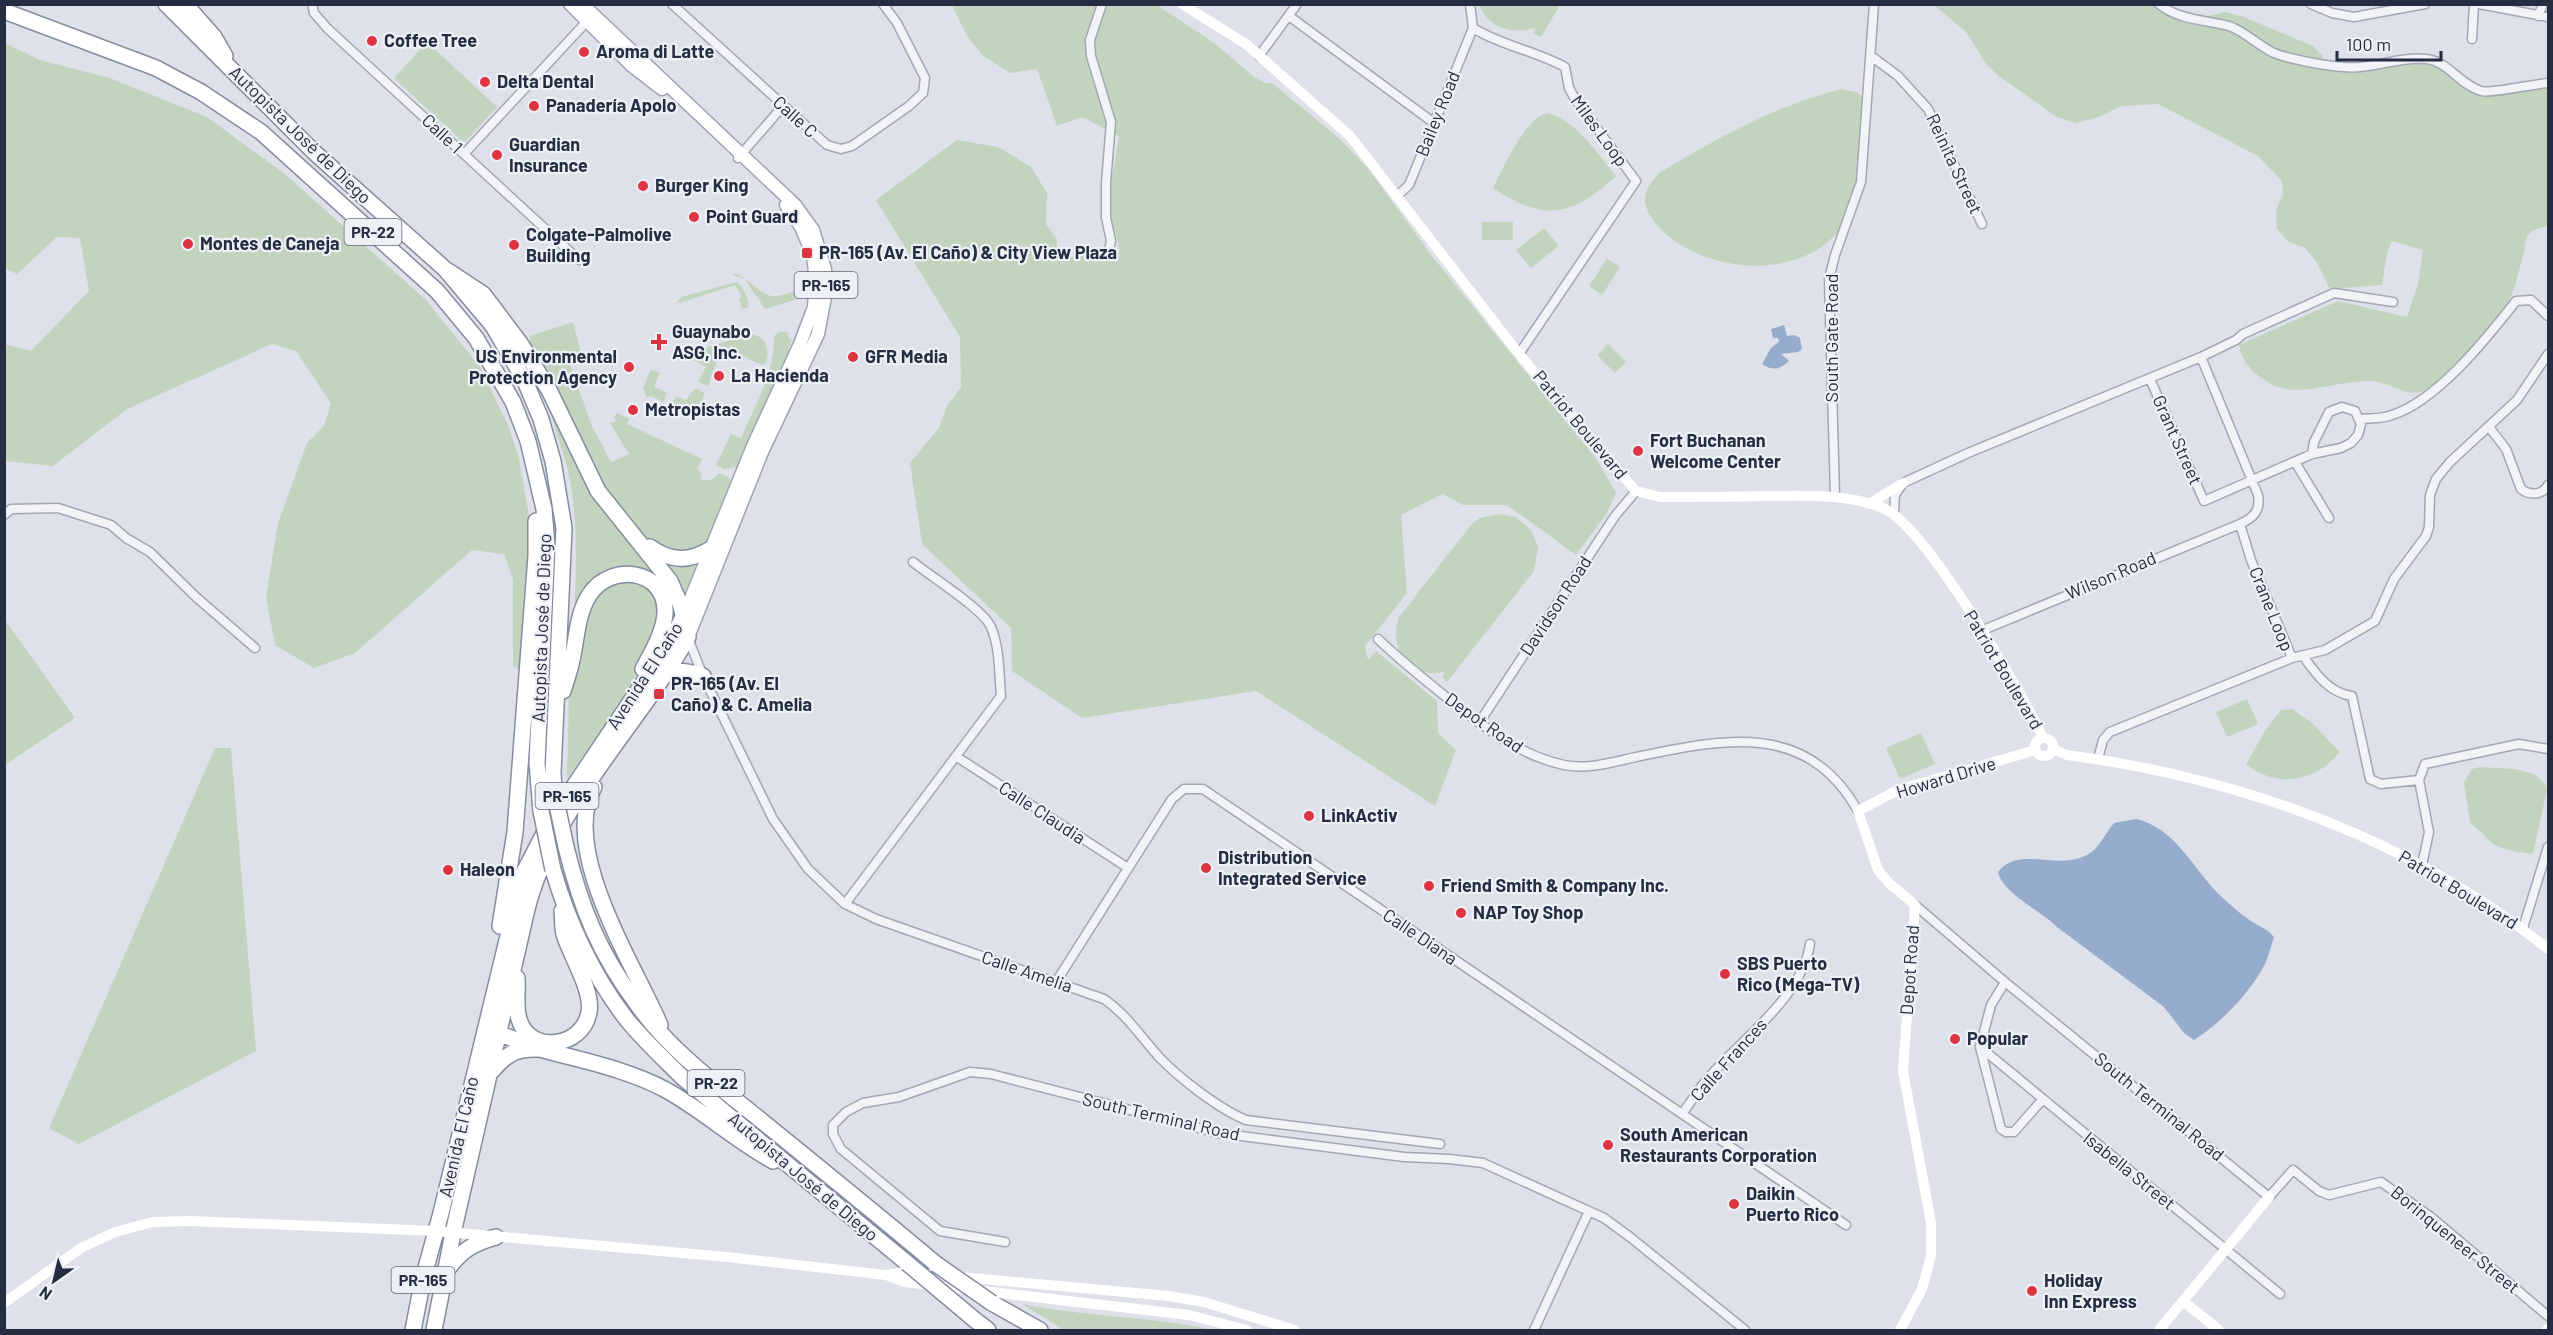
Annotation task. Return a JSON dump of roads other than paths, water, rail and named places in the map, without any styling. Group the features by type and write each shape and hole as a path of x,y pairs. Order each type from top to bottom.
{"highway":[{"name":"Autopista José de Diego","path":"166,4 315,153 445,269 493,326 525,381 541,418 553,461 562,509 565,549 553,773 554,791 566,847 588,921 600,946 638,1006 666,1039 734,1098 936,1264 992,1303 1040,1330"},
{"path":"185,4 214,37 234,72"},
{"name":"Autopista José de Diego","path":"4,11 156,68 201,92 261,132 437,291 476,338 513,402 528,441 544,509 547,546 537,763 541,811 553,870 561,896 591,962 624,1015 682,1077 988,1330"},
{"path":"4,22 69,45 123,54"},
{"path":"445,269 483,294 502,316 544,382 598,491 670,580 684,615 688,637"},
{"path":"538,484 536,556 515,832 490,981 493,1024 499,1032 540,1049 626,1072 651,1083 689,1104 747,1147 805,1179"},
{"path":"635,536 659,554 677,559 697,556 712,548"},
{"path":"556,711 572,662 582,612 588,598 607,577 620,573 638,575 651,582 660,593 665,610 663,624 645,664 609,730"},
{"name":"Avenida El Caño","path":"413,1330 423,1279 517,892 529,859 549,822 609,730 670,643 684,615"},
{"name":"Avenida El Caño","path":"434,1330 453,1233 529,898 548,851 585,790 688,637"},
{"path":"663,676 674,671 687,670 703,676"},
{"path":"637,714 620,747 590,794 584,839 588,858 616,936 650,1000 666,1039"},
{"path":"516,956 518,1018 522,1026 535,1038 547,1042 563,1042 577,1035 586,1022 590,1005 564,933 561,896"},
{"path":"490,1073 509,1053 522,1049 540,1049"},
{"path":"444,1275 464,1250 476,1242 496,1237"},
{"name":"Autopista José de Diego","path":"992,1303 1022,1330"}],"main road":[{"name":"Avenida El Caño","path":"570,4 795,205 808,221 823,258 825,297 818,334 762,452 688,637"},
{"name":"Avenida El Caño","path":"582,4 589,19"},
{"name":"Avenida El Caño","path":"684,615 753,446 813,313 816,291 813,255 801,227 786,206 740,155"}],"street":[{"name":"Calle 1","path":"312,4 315,13 327,28 579,260"},
{"name":"Calle C","path":"672,4 827,145 842,149 852,146 909,106 923,93 926,78 897,23 883,4"},
{"path":"1102,4 1090,40 1091,56 1111,122 1106,183 1107,217 1111,241 1109,250"},
{"name":"Patriot Boulevard","path":"1182,4 1245,44 1350,136 1519,354 1636,491 1660,497 1835,496 1868,503 1894,513 1923,546 1983,630 2035,719 2043,738"},
{"path":"1259,56 1298,4"},
{"path":"1470,4 1473,28"},
{"name":"South Gate Road","path":"1835,496 1829,279 1834,255 1861,182 1874,4"},
{"path":"2159,4 2178,15 2231,27 2273,53 2284,56 2348,68 2412,58 2429,59 2445,66 2474,88 2490,92 2522,85 2548,83"},
{"path":"2311,4 2332,13 2354,16 2425,4"},
{"path":"2472,39 2474,4"},
{"path":"2479,4 2548,17"},
{"path":"2538,16 2543,4"},
{"path":"1289,16 1434,123"},
{"path":"465,154 589,19"},
{"name":"Bailey Road","path":"1398,195 1409,185 1473,28"},
{"name":"Miles Loop","path":"1473,28 1490,38 1545,56 1565,67 1569,88 1575,99 1636,181 1519,354"},
{"name":"Reinita Street","path":"1871,56 1898,76 1929,109 1982,224"},
{"path":"740,155 783,106"},
{"path":"1868,503 1903,483 1968,453 2201,357 2236,340 2243,334 2334,293 2393,302"},
{"path":"2360,419 2392,416 2417,404 2484,342 2516,301 2531,300 2548,316"},
{"path":"2292,658 2325,650 2375,621 2394,579 2426,536 2429,527 2430,495 2436,479 2450,462 2517,400 2548,354"},
{"path":"2201,357 2254,481 2259,502 2258,510 2252,518 2240,524"},
{"name":"Grant Street","path":"2150,379 2204,501 2254,481"},
{"path":"2254,481 2312,454 2341,448 2351,443 2360,431 2360,419 2355,411 2347,407 2332,409 2314,442 2312,454"},
{"path":"2489,427 2506,449 2521,489 2529,493 2537,493 2546,490 2548,485"},
{"path":"2295,462 2330,518"},
{"path":"1894,513 1895,495 1903,483"},
{"name":"Davidson Road","path":"1479,723 1615,516 1636,491"},
{"path":"4,515 11,509 58,508 111,525 126,538 150,552 204,604 255,648"},
{"name":"Wilson Road","path":"1983,630 2240,524"},
{"name":"Crane Loop","path":"2098,759 2103,740 2110,732 2292,658 2251,560 2240,524"},
{"path":"845,904 1001,696 996,642 990,625 980,614 913,562"},
{"name":"Calle Amelia","path":"688,637 703,676 773,819 808,869 845,904 876,919 1104,999 1116,1007 1161,1059 1227,1112 1246,1120 1440,1144"},
{"name":"Depot Road","path":"1378,639 1406,665 1479,723 1508,744 1532,756 1567,766 1597,766 1714,741 1764,743 1810,758 1827,770 1848,794 1858,811 1878,870 1889,884 1915,905 1903,1071 1931,1223 1931,1256 1922,1289 1900,1330"},
{"path":"2302,656 2330,688 2340,694 2352,696 2370,779 2381,784 2419,780"},
{"path":"2043,738 2051,741 2053,749 2045,756 2036,750 2037,743 2043,738"},
{"path":"2422,865 2429,832 2419,780 2425,764 2519,744 2548,749"},
{"name":"Patriot Boulevard","path":"2053,749 2067,755 2200,780 2264,798 2334,823 2422,865 2523,928 2548,949"},
{"name":"Howard Drive","path":"1858,811 1898,790 2036,750"},
{"name":"Calle Claudia","path":"957,757 1128,868"},
{"name":"Calle Diana","path":"1056,982 1172,799 1184,789 1203,789 1846,1225"},
{"path":"2523,928 2548,847"},
{"name":"South Terminal Road","path":"1915,905 2005,982 2269,1197"},
{"name":"Calle Frances","path":"1682,1114 1708,1078 1781,1002 1807,962 1810,944"},
{"path":"2005,982 1991,1005 1980,1047 2001,1129 2014,1132 2042,1100"},
{"name":"Isabella Street","path":"1980,1047 2280,1294"},
{"name":"South Terminal Road","path":"1005,1242 940,1231 841,1149 833,1134 833,1125 837,1119 863,1103 899,1097 970,1072 991,1074 1218,1133 1404,1158 1449,1159 1483,1163 1604,1218 1630,1236 1745,1330"},
{"name":"Borinqueneer Street","path":"2269,1197 2293,1170 2319,1191 2329,1195 2369,1183 2381,1182 2390,1186 2548,1316"},
{"path":"2158,1330 2269,1197"},
{"path":"1534,1330 1589,1211"},
{"path":"4,1303 81,1248 116,1232 153,1222 230,1221 453,1233 727,1257 886,1275 905,1282 1189,1315 1247,1330"},
{"path":"886,1275 905,1272 1169,1296 1204,1302 1295,1330"},
{"path":"2183,1301 2219,1330"}],"water":[{"path":"1784,325 1787,336 1794,335 1800,338 1802,349 1798,352 1781,354 1789,361 1779,368 1769,368 1762,364 1771,348 1779,342 1778,338 1773,338 1771,329"},
{"path":"2136,819 2163,831 2223,898 2274,937 2265,964 2252,985 2224,1016 2194,1040 2184,1033 2164,1007 2015,895 2001,880 1998,872 2016,860 2063,861 2087,855 2098,845 2114,823"}],"place":[{"name":"Coffee Tree","path":"372,41"},
{"name":"Aroma di Latte","path":"584,52"},
{"name":"Delta Dental","path":"485,82"},
{"name":"Panadería Apolo","path":"534,106"},
{"name":"Guardian Insurance","path":"497,155"},
{"name":"Burger King","path":"643,186"},
{"name":"Point Guard","path":"694,217"},
{"name":"Montes de Caneja","path":"188,244"},
{"name":"Colgate-Palmolive Building","path":"514,245"},
{"name":"PR-165 (Av. El Caño) & City View Plaza","path":"807,253"},
{"name":"Guaynabo ASG, Inc.","path":"659,342"},
{"name":"GFR Media","path":"853,357"},
{"name":"US Environmental Protection Agency","path":"629,367"},
{"name":"La Hacienda","path":"719,376"},
{"name":"Metropistas","path":"633,410"},
{"name":"Fort Buchanan Welcome Center","path":"1638,451"},
{"name":"PR-165 (Av. El Caño) & C. Amelia","path":"659,694"},
{"name":"LinkActiv","path":"1309,816"},
{"name":"Distribution Integrated Service","path":"1206,868"},
{"name":"Haleon","path":"448,870"},
{"name":"Friend Smith & Company Inc.","path":"1429,886"},
{"name":"NAP Toy Shop","path":"1461,913"},
{"name":"SBS Puerto Rico (Mega-TV)","path":"1725,974"},
{"name":"Popular","path":"1955,1039"},
{"name":"South American Restaurants Corporation","path":"1608,1145"},
{"name":"Daikin Puerto Rico","path":"1734,1204"},
{"name":"Holiday Inn Express","path":"2032,1291"}]}
